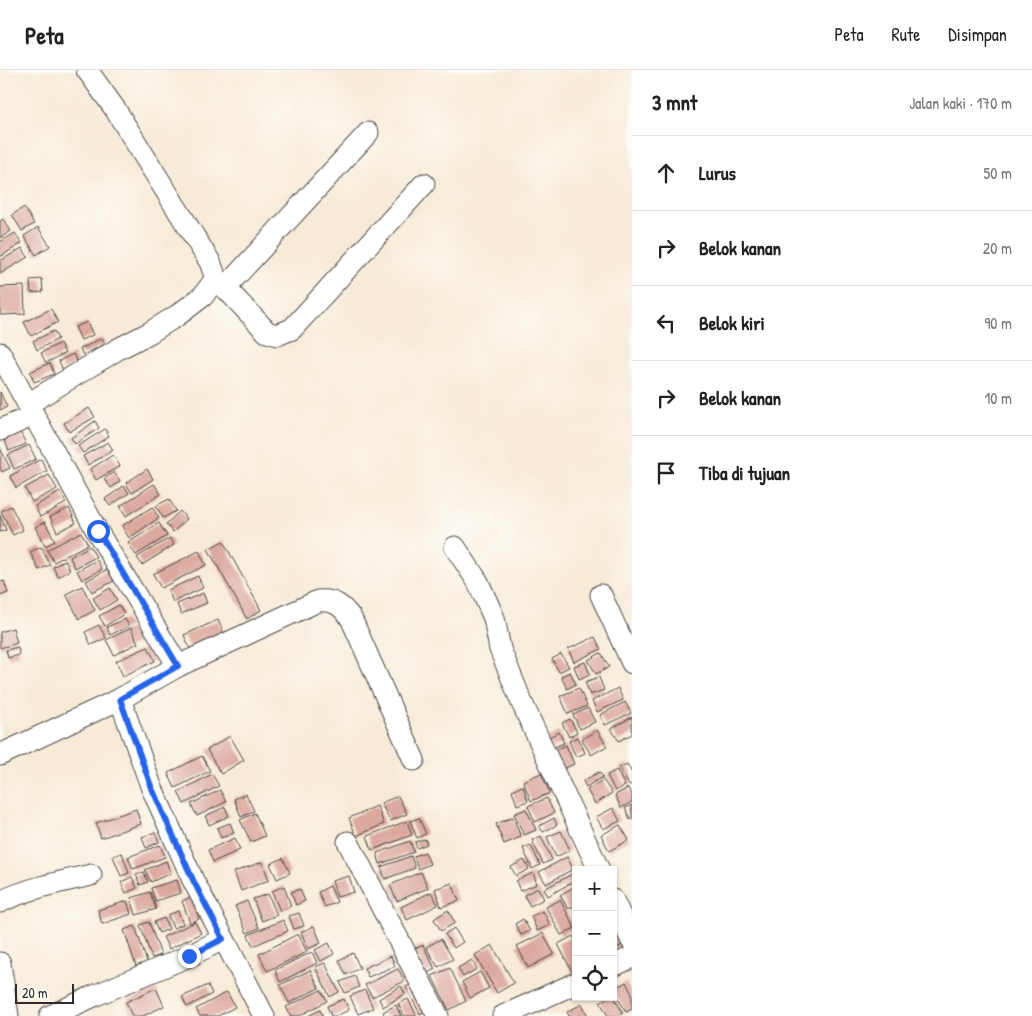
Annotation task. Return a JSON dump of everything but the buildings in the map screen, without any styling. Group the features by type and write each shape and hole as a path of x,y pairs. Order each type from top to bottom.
{"street":[{"path":"87,70 115,109 210,262 221,283 266,332 277,335 292,329 424,184"},
{"path":"0,430 118,349 178,315 221,283 368,133"},
{"path":"0,353 98,531 178,666"},
{"path":"455,547 478,582 494,618 500,649 522,703 597,866"},
{"path":"601,595 632,663"},
{"path":"0,755 120,699 178,666 326,600 342,607 351,618 414,760"},
{"path":"120,699 151,786 193,880 264,1016"},
{"path":"348,842 438,1016"},
{"path":"0,902 36,888 91,875"},
{"path":"617,909 632,941"},
{"path":"50,1016 189,956 223,939"},
{"path":"617,964 632,958"},
{"path":"0,963 8,1016"},
{"path":"512,1014 572,985"}],"route":[{"path":"98,531 178,666 120,699 151,786 193,880 223,939 189,956"}]}
